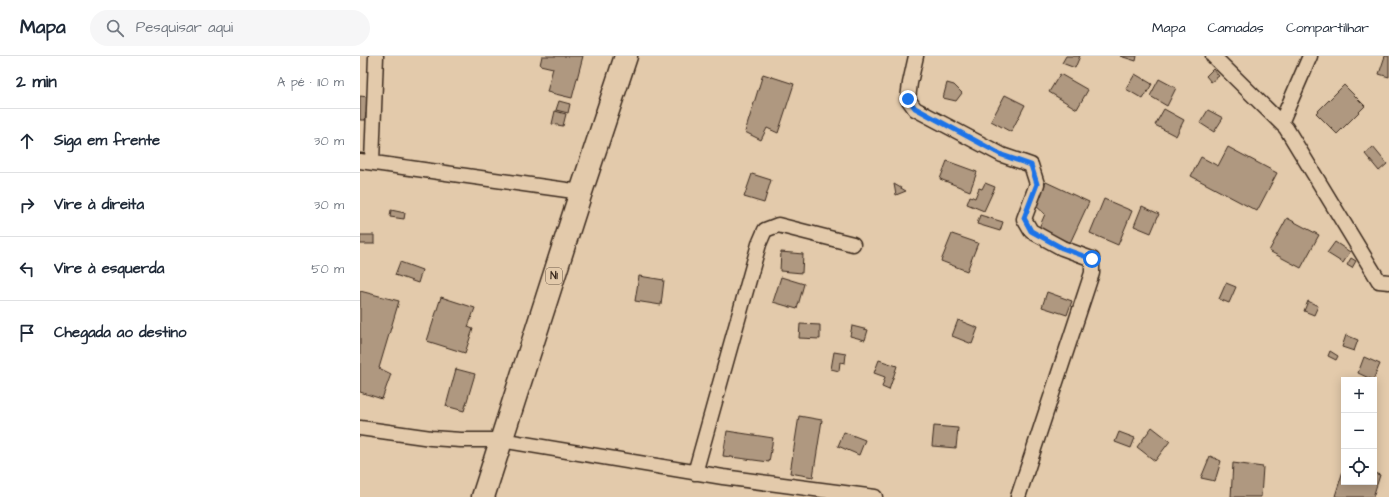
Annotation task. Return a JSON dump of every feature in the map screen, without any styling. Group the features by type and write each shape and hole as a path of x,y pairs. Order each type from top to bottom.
{"highway":[{"name":"N1","path":"483,497 626,56"}],"street":[{"path":"376,56 366,162 581,192"},
{"path":"916,56 908,99 915,108 1002,155 1031,165 1037,184 1024,218 1031,231 1062,248 1092,259 1092,272 1018,497"},
{"path":"1213,56 1281,123 1290,134 1380,281 1389,282"},
{"path":"1281,123 1310,56"},
{"path":"695,473 759,244 765,230 778,225 853,244"},
{"path":"360,428 431,438 501,440 695,473 874,497"}],"building":[{"path":"542,56 583,56 572,98 547,92 553,68 540,65"},
{"path":"1066,56 1080,56 1075,68 1062,63"},
{"path":"1120,56 1137,56 1136,61"},
{"path":"1385,56 1389,56 1389,77 1379,74"},
{"path":"1213,69 1219,76 1211,82 1206,76"},
{"path":"763,74 794,84 778,133 767,128 761,140 745,132"},
{"path":"1060,74 1088,90 1077,109 1049,92"},
{"path":"1135,74 1152,84 1143,99 1126,89"},
{"path":"1159,79 1176,88 1167,106 1150,96"},
{"path":"947,83 954,85 962,93 956,101 943,98"},
{"path":"1344,85 1365,106 1337,134 1316,113"},
{"path":"1005,95 1025,105 1011,132 991,121"},
{"path":"360,96 368,97 367,105 371,106 370,113 366,113 365,120 360,120"},
{"path":"559,101 570,104 568,113 556,110"},
{"path":"1164,109 1184,120 1176,136 1155,125"},
{"path":"1208,110 1223,118 1214,132 1200,123"},
{"path":"555,111 566,114 563,126 552,124"},
{"path":"1228,147 1277,173 1257,211 1191,176 1201,157 1218,166"},
{"path":"1373,147 1387,164 1379,171 1365,154"},
{"path":"947,161 977,172 970,191 940,179"},
{"path":"752,174 771,180 764,203 744,197"},
{"path":"1046,182 1089,202 1070,243 1039,228 1045,214 1035,205"},
{"path":"985,183 995,187 984,211 967,204 970,196 975,198 979,188 982,189"},
{"path":"894,184 906,191 896,195"},
{"path":"1104,199 1132,211 1118,245 1090,233"},
{"path":"1142,206 1159,214 1151,233 1134,226"},
{"path":"391,210 405,213 404,219 390,217"},
{"path":"980,215 1003,222 1000,231 977,224"},
{"path":"1287,218 1319,235 1301,268 1269,251"},
{"path":"952,234 978,243 967,271 941,261"},
{"path":"360,235 374,235 374,244 360,244"},
{"path":"1335,242 1350,252 1343,263 1327,253"},
{"path":"781,252 803,254 802,273 780,271"},
{"path":"1351,258 1356,261 1352,268 1347,265"},
{"path":"400,262 422,270 418,283 395,275"},
{"path":"639,276 664,280 661,305 635,301"},
{"path":"781,277 804,284 797,309 773,302"},
{"path":"1226,283 1236,287 1229,303 1219,299"},
{"path":"360,291 399,301 379,368 391,374 382,399 360,392"},
{"path":"1047,292 1072,301 1067,315 1042,307"},
{"path":"441,297 475,308 468,327 473,329 465,353 427,341"},
{"path":"1308,301 1318,306 1314,315 1304,311"},
{"path":"958,320 978,328 972,344 952,336"},
{"path":"800,324 820,325 820,339 799,338"},
{"path":"852,326 868,330 865,340 850,336"},
{"path":"1346,335 1358,340 1354,351 1342,347"},
{"path":"1330,351 1338,356 1336,360 1328,356"},
{"path":"834,352 846,354 845,363 840,362 839,371 831,369"},
{"path":"1364,357 1380,364 1374,377 1367,377 1358,373"},
{"path":"879,360 897,366 889,390 882,387 885,377 874,373"},
{"path":"456,369 475,374 464,411 446,406"},
{"path":"799,416 822,420 813,477 790,473"},
{"path":"934,426 958,428 956,448 932,446"},
{"path":"1152,427 1170,441 1155,461 1137,447"},
{"path":"727,431 773,438 769,462 723,456"},
{"path":"844,432 865,440 859,455 838,446"},
{"path":"1119,432 1135,438 1131,448 1115,442"},
{"path":"1210,456 1221,461 1215,481 1201,478"},
{"path":"1233,463 1263,467 1261,497 1231,497"},
{"path":"1377,474 1380,475 1377,484"},
{"path":"1341,477 1341,485 1377,485 1373,497 1335,496"}],"route":[{"path":"908,99 915,108 1002,155 1031,165 1037,184 1024,218 1031,231 1062,248 1092,259"}]}
